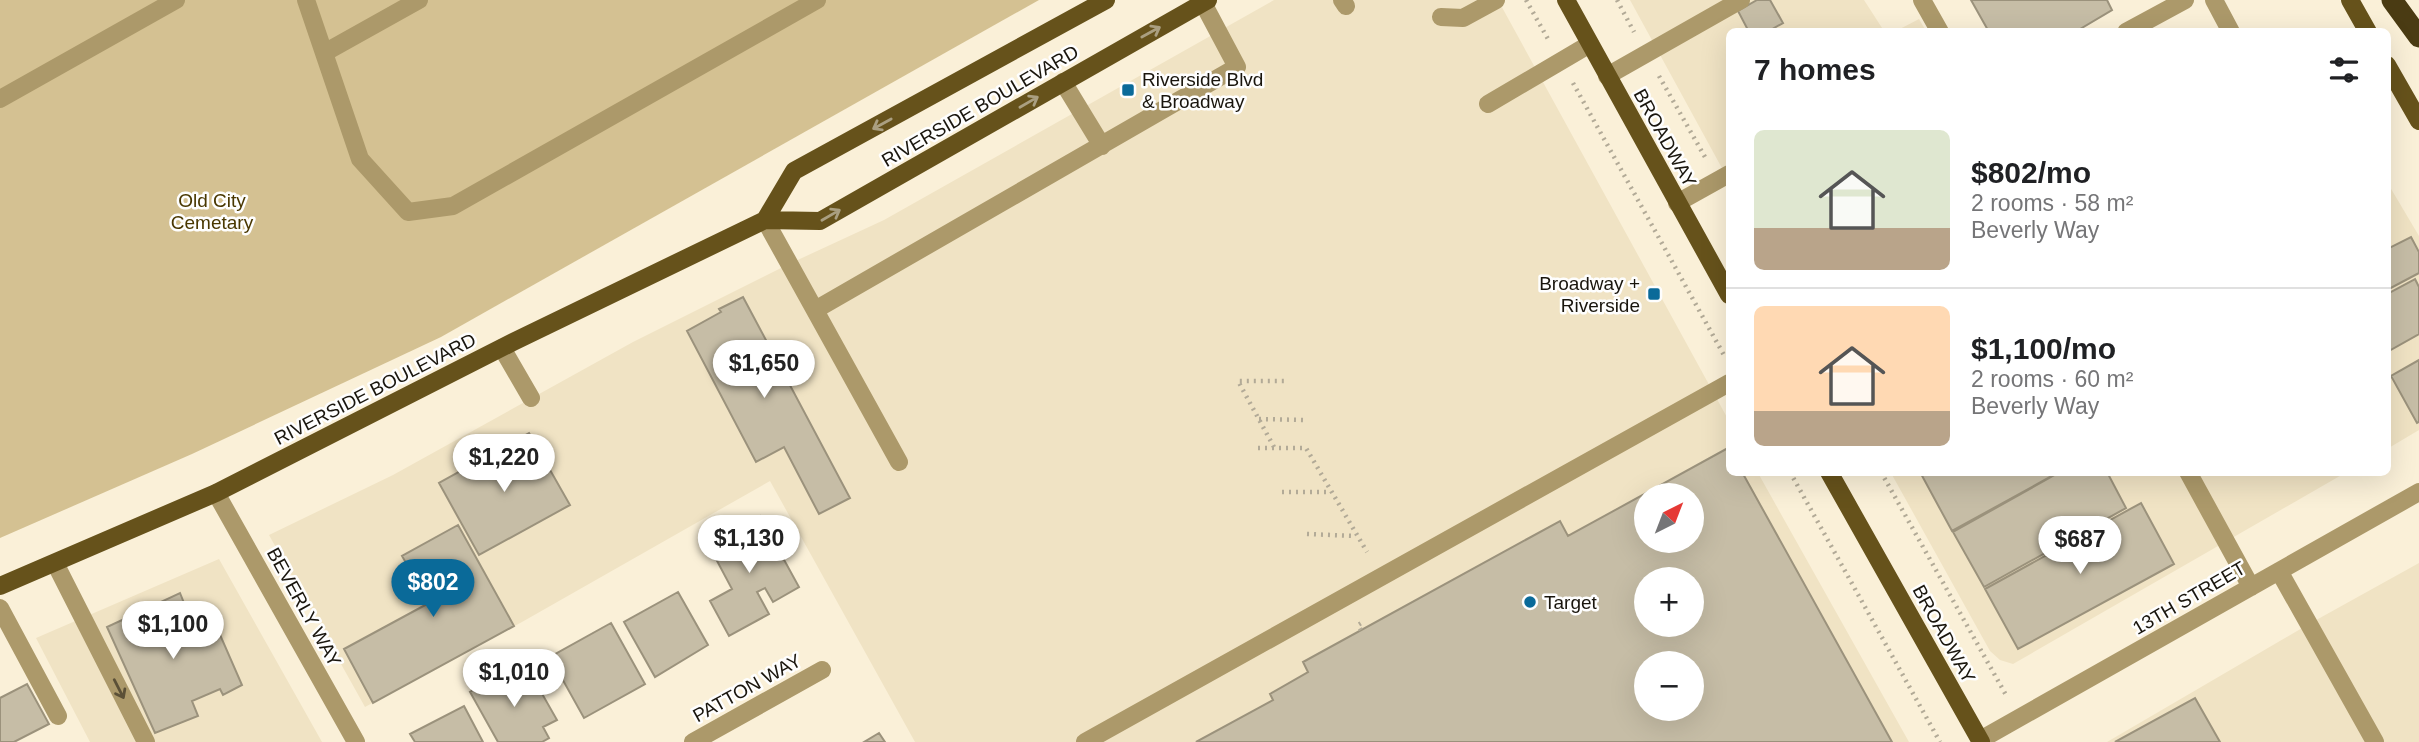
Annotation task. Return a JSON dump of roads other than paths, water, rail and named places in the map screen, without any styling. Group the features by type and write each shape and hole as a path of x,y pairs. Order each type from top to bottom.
{"highway":[{"path":"2392,0 2419,37"}],"main road":[{"name":"RIVERSIDE BOULEVARD","path":"765,220 794,171 1105,0"},
{"name":"BROADWAY","path":"1566,0 1726,290"},
{"path":"2350,0 2366,28"},
{"name":"RIVERSIDE BOULEVARD","path":"0,586 216,493 502,348 765,220 820,221 1206,1"},
{"path":"2391,72 2419,121"},
{"name":"BROADWAY","path":"1831,476 1980,741"}],"street":[{"path":"0,99 176,0"},
{"path":"306,0 360,159 408,212 453,205 817,0"},
{"path":"324,53 419,0"},
{"path":"1441,17 1463,18 1496,0"},
{"path":"1607,76 1741,0"},
{"path":"1922,0 1938,28"},
{"path":"2133,28 2185,0"},
{"path":"2214,0 2229,28"},
{"path":"815,310 1237,67 1206,1"},
{"path":"1488,104 1590,44"},
{"path":"1063,82 1102,146"},
{"path":"1677,203 1723,177"},
{"path":"765,220 900,462"},
{"path":"502,348 531,398"},
{"path":"1085,742 1726,385"},
{"path":"2190,476 2251,587"},
{"name":"13TH STREET","path":"1980,741 2419,492"},
{"name":"BEVERLY WAY","path":"216,493 356,742"},
{"path":"55,563 146,742"},
{"path":"2279,571 2375,742"},
{"path":"0,608 58,716"},
{"name":"PATTON WAY","path":"693,742 822,670"}],"place":[{"name":"Riverside Blvd & Broadway","path":"1128,90"},
{"name":"Broadway + Riverside","path":"1654,294"},
{"name":"Target","path":"1530,602"}],"park label":[{"name":"Old City Cemetary","path":"212,211"}]}
